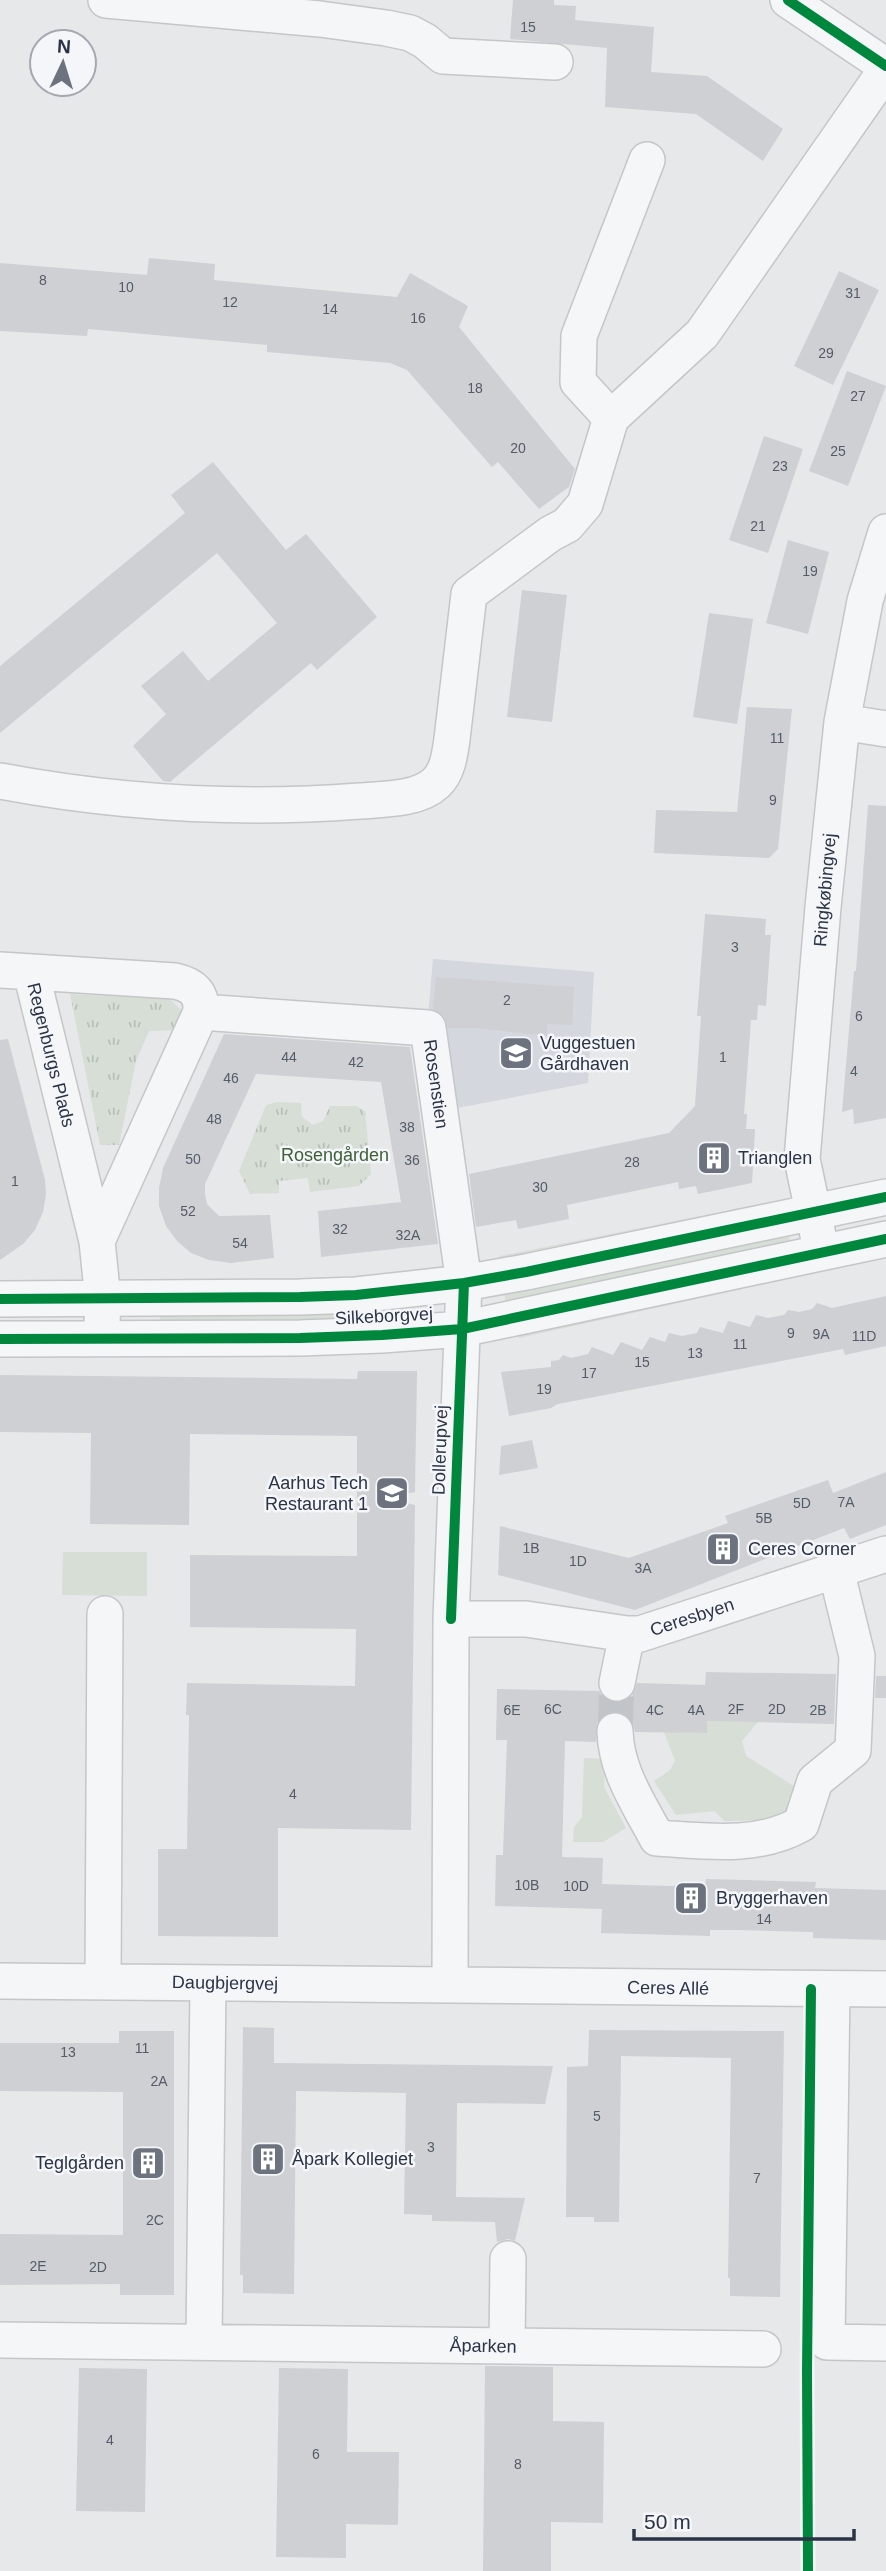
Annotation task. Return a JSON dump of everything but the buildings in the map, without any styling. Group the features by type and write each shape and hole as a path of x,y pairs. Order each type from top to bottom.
{"street":[{"path":"106,0 321,10 410,33 443,56 555,62"},
{"path":"0,781 104,795 178,801 305,805 401,797 436,784 448,760 452,739 469,594 550,534 567,525 584,504 611,418 702,334 886,68 788,0"},
{"path":"611,418 578,382 579,336 647,160"},
{"name":"Ringkøbingvej","path":"821,1252 802,1159 823,907 842,722 865,601 886,532"},
{"path":"842,722 886,729"},
{"name":"Regenburgs Plads","path":"102,1338 103,1300 97,1241 15,971 176,981 187,984 197,992 201,1001 201,1012"},
{"path":"97,1241 201,1012"},
{"name":"Rosenstien","path":"201,1012 428,1028 464,1283"},
{"name":"Silkeborgvej","path":"0,1299 103,1300 356,1295 464,1283 886,1197"},
{"name":"Silkeborgvej","path":"0,1339 314,1338 462,1329 886,1239"},
{"name":"Dollerupvej","path":"450,1985 451,1619 464,1283"},
{"name":"Ceresbyen","path":"451,1619 526,1619 640,1634 886,1554"},
{"path":"615,1731 615,1752 627,1783 657,1838 727,1843 783,1834 801,1824 815,1781 853,1750 857,1656 836,1570"},
{"path":"103,1982 105,1614"},
{"path":"617,1683 627,1634"},
{"name":"Daugbjergvej","path":"0,1981 450,1985"},
{"path":"204,2343 208,1983"},
{"name":"Ceres Allé","path":"450,1985 886,1989"},
{"path":"832,1989 827,2342 886,2343"},
{"path":"507,2346 508,2259"},
{"name":"Åparken","path":"0,2340 763,2349"}],"shaded area":[{"name":"Vuggestuen Gårdhaven","path":"433,959 594,972 588,1083 452,1109 428,1017"}],"green space":[{"path":"70,994 170,999 184,1013 177,1030 149,1031 136,1061 119,1145 100,1145"},
{"name":"Rosengården","path":"277,1102 301,1103 302,1117 313,1125 323,1121 330,1106 356,1106 365,1111 371,1174 359,1186 310,1192 308,1178 279,1181 279,1193 250,1194 239,1171 266,1105"},
{"path":"772,1203 534,1254 499,1258 500,1256"},
{"path":"786,1236 790,1238 788,1243 506,1303 504,1292"},
{"path":"807,1272 806,1275 519,1338 518,1336 519,1334"},
{"path":"401,1306 402,1316 367,1319 160,1321 160,1315 304,1313"},
{"path":"63,1552 147,1552 147,1596 62,1595"},
{"path":"707,1721 758,1722 742,1741 746,1756 794,1786 805,1800 768,1820 725,1821 714,1811 676,1815 654,1781 670,1770 675,1761 664,1732 706,1733"},
{"path":"584,1758 605,1759 604,1787 626,1828 603,1842 573,1842 574,1827 582,1817"}],"tunnel":[{"path":"615,1731 617,1683"}],"cycle path":[{"path":"788,0 886,66"},
{"path":"0,1299 300,1297 356,1295 464,1283 886,1197"},
{"path":"0,1339 300,1338 462,1329 886,1239"},
{"path":"451,1619 464,1283"},
{"path":"808,2571 811,1989"}],"place":[{"name":"Vuggestuen Gårdhaven","path":"516,1053"},
{"name":"Trianglen","path":"714,1158"},
{"name":"Aarhus Tech Restaurant 1","path":"392,1493"},
{"name":"Ceres Corner","path":"723,1549"},
{"name":"Bryggerhaven","path":"691,1898"},
{"name":"Åpark Kollegiet","path":"268,2159"},
{"name":"Teglgården","path":"148,2163"}]}
